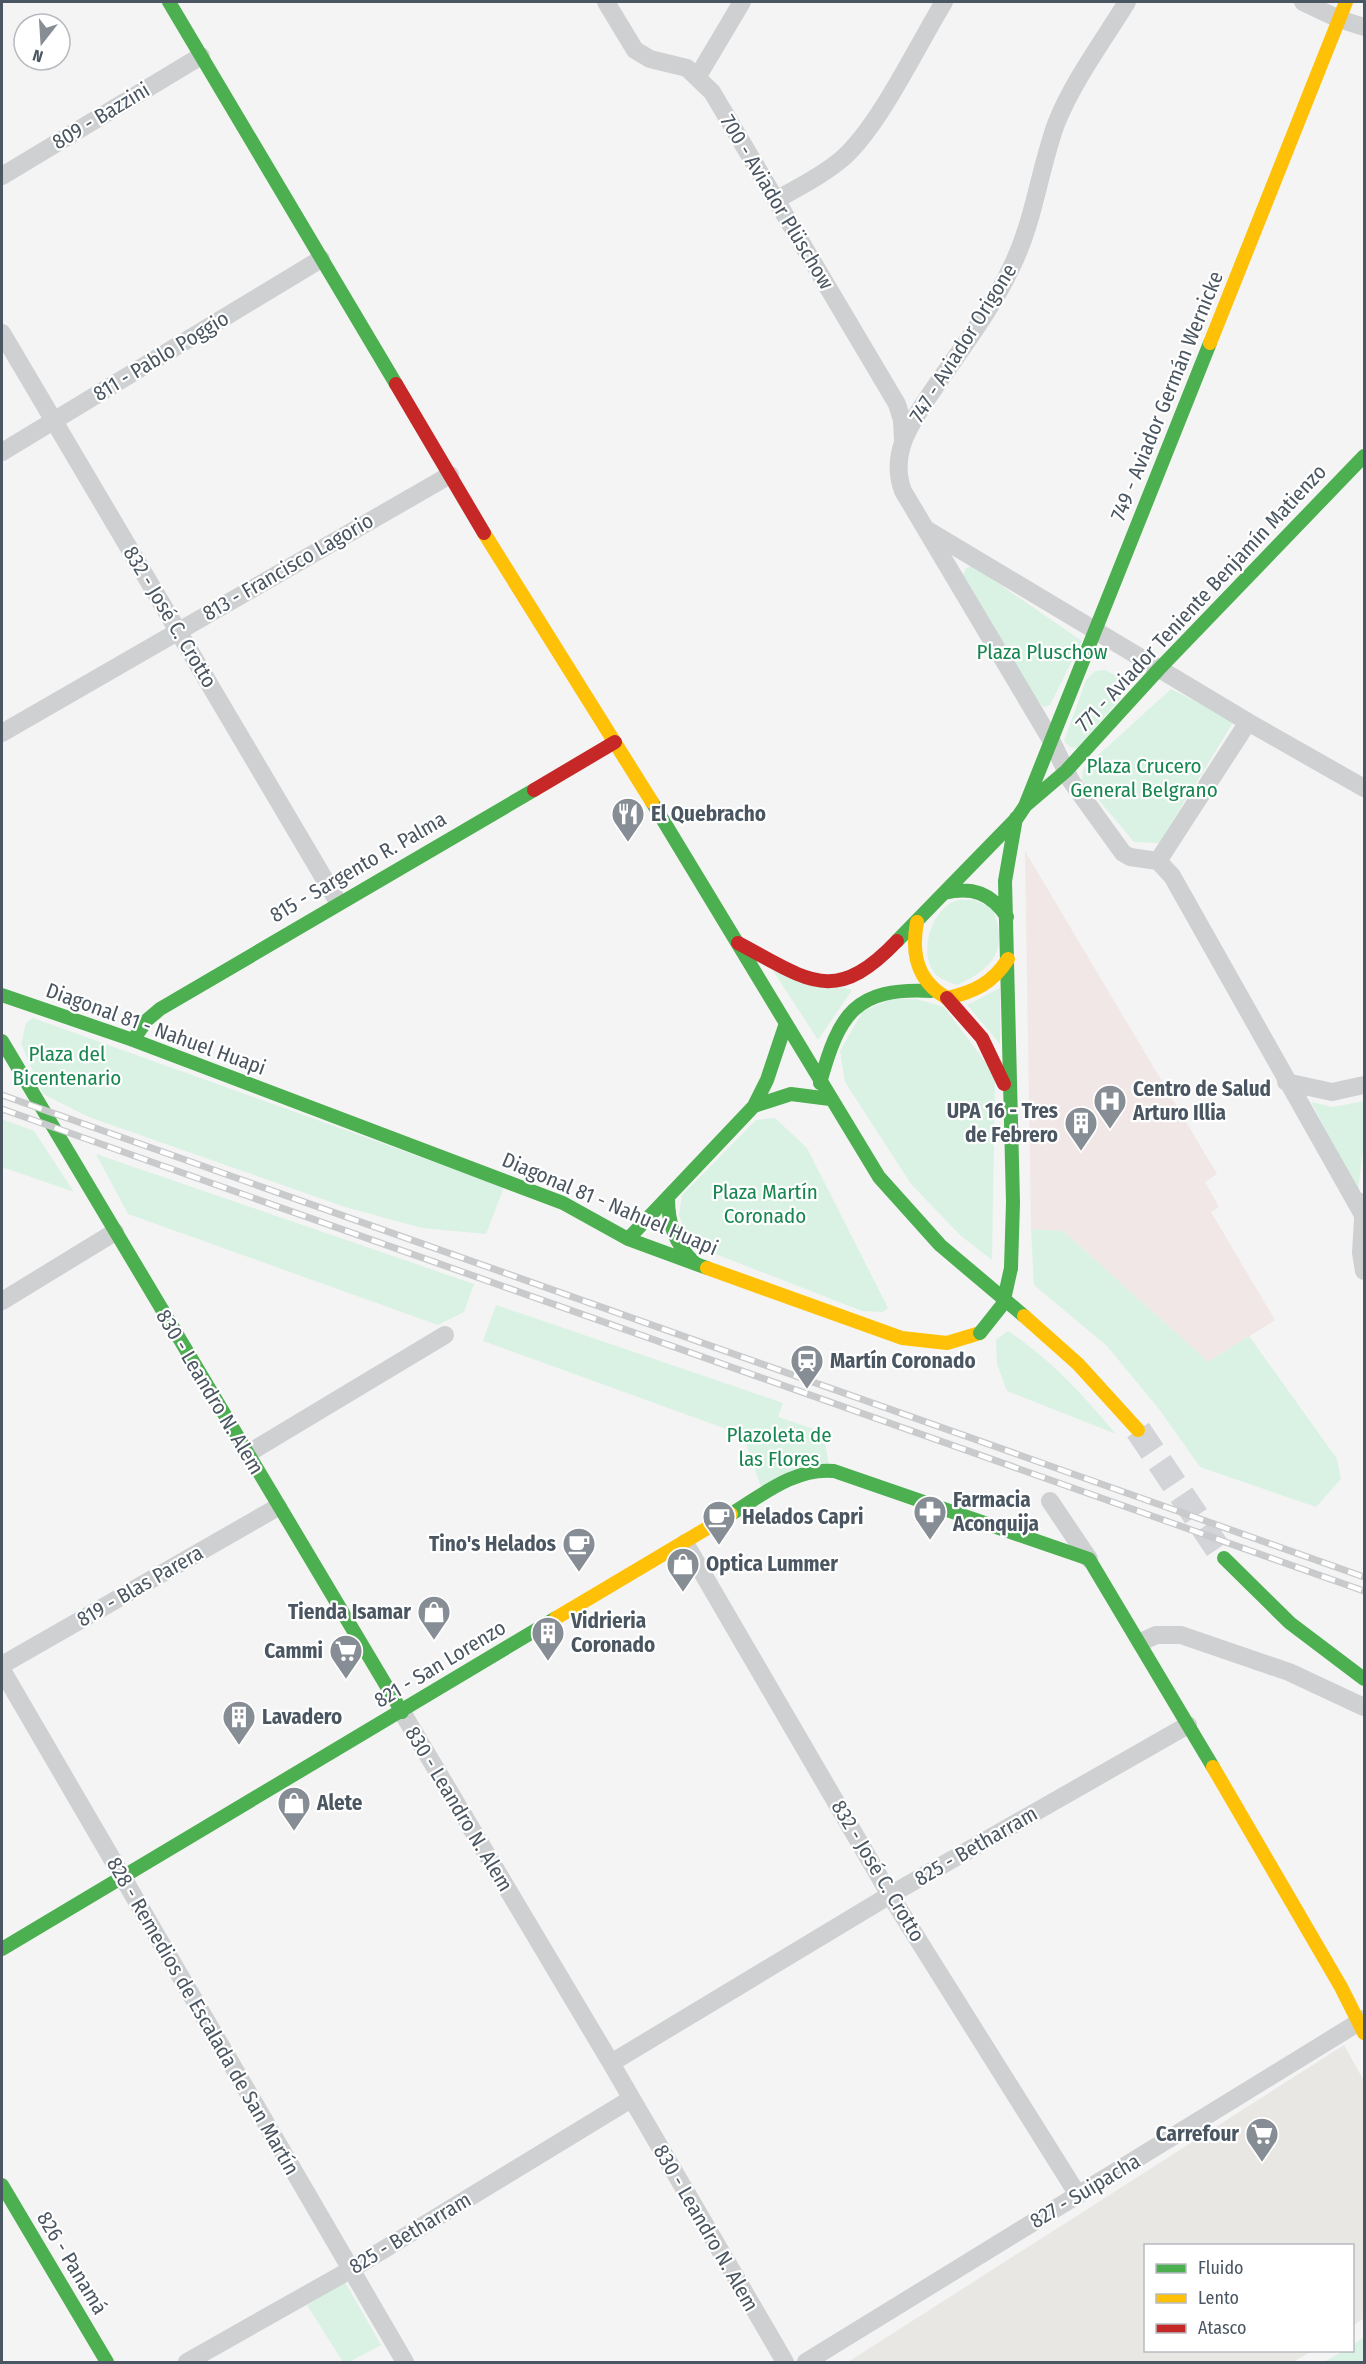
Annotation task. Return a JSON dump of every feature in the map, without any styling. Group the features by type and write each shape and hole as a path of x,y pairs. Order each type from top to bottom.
{"street":[{"path":"169,2 450,475 879,1177 910,1217 961,1266 1058,1345 1097,1383 1138,1430"},
{"name":"700 - Aviador Plüschow","path":"606,2 635,50 651,59 687,68 698,76 712,92 897,404 902,420 903,443"},
{"path":"698,76 742,2"},
{"path":"776,200 828,170 845,156 883,104 944,2"},
{"name":"747 - Aviador Origone","path":"928,530 903,491 897,469 903,443 920,411 995,299 1012,267 1024,238 1056,123 1068,98 1127,2"},
{"path":"1303,2 1339,19 1365,27"},
{"name":"749 - Aviador Germán Wernicke","path":"1021,812 1346,2"},
{"name":"809 - Bazzini","path":"2,176 201,56"},
{"name":"811 - Pablo Poggio","path":"2,452 321,259"},
{"name":"832 - José C. Crotto","path":"2,333 338,902"},
{"name":"771 - Aviador Teniente Benjamín Matienzo","path":"944,893 1021,812 1066,771 1159,669 1365,456"},
{"name":"813 - Francisco Lagorio","path":"2,733 450,475"},
{"path":"928,530 1248,723 1365,788"},
{"path":"928,530 1051,740 1076,789 1124,853 1130,857 1158,861 1172,876 1286,1082 1363,1205 1360,1253 1365,1271"},
{"path":"1158,861 1248,723"},
{"name":"815 - Sargento R. Palma","path":"133,1040 147,1020 160,1009 338,902 615,742"},
{"path":"820,1083 836,1031 856,1006 876,994 896,990 931,991 947,998 982,988 993,981 1008,959 1007,866 1021,812"},
{"path":"738,943 814,980 839,982 860,975 877,962 944,893 970,888 979,891 993,897 1007,917"},
{"path":"917,922 913,940 915,954 931,991"},
{"name":"Diagonal 81 - Nahuel Huapi","path":"2,995 133,1040 563,1203 628,1239 755,1288 922,1344 945,1344 967,1339 980,1333 1000,1311 1011,1283 1013,1202 1008,959"},
{"name":"Diagonal 81 - Nahuel Huapi","path":"947,998 969,1019 993,1054 1010,1102"},
{"path":"628,1239 754,1106 768,1080 785,1026"},
{"name":"830 - Leandro N. Alem","path":"2,1041 611,2063 785,2362"},
{"path":"1286,1082 1332,1092 1365,1084"},
{"path":"754,1106 774,1097 801,1092 830,1099"},
{"path":"668,1198 667,1217 672,1236 682,1252 697,1264"},
{"path":"2,1301 115,1232"},
{"path":"247,1454 445,1335"},
{"name":"821 - San Lorenzo","path":"2,1949 807,1470 818,1468 834,1471 1089,1559"},
{"path":"1050,1500 1141,1642 1363,2025"},
{"name":"819 - Blas Parera","path":"2,1667 278,1507"},
{"name":"832 - José C. Crotto","path":"685,1543 890,1894 1078,2194"},
{"path":"1224,1558 1276,1614 1324,1653 1365,1679"},
{"path":"1141,1642 1156,1635 1181,1635 1288,1672 1365,1707"},
{"name":"828 - Remedios de Escalada de San Martín","path":"2,1667 405,2362"},
{"name":"825 - Betharram","path":"611,2063 890,1894 1188,1725"},
{"name":"827 - Suipacha","path":"806,2362 1078,2194 1363,2025"},
{"name":"825 - Betharram","path":"188,2362 350,2270 631,2099"},
{"name":"826 - Panamá","path":"2,2185 107,2362"}],"shaded area":[{"name":"Centro de Salud Arturo Illia","path":"1025,851 1217,1174 1205,1182 1219,1207 1211,1212 1275,1320 1208,1362 1063,1231 1031,1229"},
{"name":"Carrefour","path":"1344,2045 1364,2081 1364,2318 1354,2325 1354,2244 1144,2244 1144,2352 1310,2352 1293,2362 848,2362"}],"green space":[{"name":"Plaza Pluschow","path":"973,566 1082,641 1050,705 1044,707 1038,701 963,575 966,568"},
{"path":"1105,670 1127,681 1129,688 1078,748 1070,747 1064,741 1086,680 1095,671"},
{"name":"Plaza Crucero General Belgrano","path":"1171,689 1234,721 1159,843 1134,842 1082,780 1083,769"},
{"path":"957,900 974,900 992,908 997,922 998,945 989,964 957,985 941,978 933,971 927,952 930,932 934,922 947,906"},
{"path":"772,969 852,990 818,1040"},
{"path":"1000,988 1000,1044 967,1005"},
{"path":"892,999 916,999 944,1007 995,1075 992,1260 960,1235 911,1184 845,1082 840,1051 863,1011"},
{"name":"Plaza del Bicentenario","path":"33,1018 504,1187 486,1234 422,1228 345,1207 89,1117 43,1094 21,1044 26,1023"},
{"path":"1364,1101 1364,1142 1358,1190 1311,1102 1333,1107"},
{"name":"Plaza Martín Coronado","path":"775,1118 807,1148 888,1308 883,1312 862,1311 700,1248 686,1234 679,1215 682,1195 756,1120"},
{"path":"2,1119 34,1131 74,1192 2,1167"},
{"path":"96,1154 474,1284 464,1312 438,1325 128,1214"},
{"path":"1031,1229 1063,1231 1208,1362 1249,1336 1337,1459 1341,1479 1316,1507 1200,1467 1159,1409 1107,1346 1034,1285"},
{"name":"Plazoleta de las Flores","path":"496,1305 783,1403 778,1417 823,1432 829,1466 762,1490 743,1435 483,1341"},
{"path":"1008,1331 1066,1378 1116,1434 1007,1391 997,1364 996,1340"},
{"path":"345,2282 381,2345 349,2362 343,2362 307,2305"},
{"path":"1364,2337 1364,2362 1324,2362 1341,2352 1354,2352 1354,2344"}],"tunnel":[{"path":"1138,1430 1224,1558"}],"railway":[{"path":"2,1095 1364,1577"},
{"path":"2,1109 1364,1591"}],"traffic: fast":[{"path":"169,2 396,384"},
{"path":"1025,806 1210,343"},
{"path":"897,941 1017,818 1025,806 1066,771 1159,669 1364,456"},
{"path":"133,1040 147,1020 160,1009 534,790"},
{"path":"652,802 879,1177 940,1245 1024,1316"},
{"path":"1011,1268 1013,1202 1005,881 1016,818"},
{"path":"944,893 963,890 980,893 994,902 1007,917"},
{"path":"820,1083 835,1039 843,1023 854,1010 867,1000 884,994 931,991"},
{"path":"2,995 133,1040 563,1203 628,1239 707,1268"},
{"path":"628,1239 754,1106 767,1080 785,1026"},
{"path":"2,1041 402,1712"},
{"path":"754,1106 791,1094 830,1099"},
{"path":"668,1198 669,1216 677,1241 694,1262"},
{"path":"980,1333 1003,1304 1011,1268"},
{"path":"731,1514 767,1491 793,1478 806,1473 834,1471 1089,1559 1213,1767"},
{"path":"1224,1558 1290,1623 1364,1679"},
{"path":"2,1949 556,1618"},
{"path":"2,2185 107,2362"}],"traffic: slow":[{"path":"1210,343 1346,2"},
{"path":"484,533 652,802"},
{"path":"917,922 915,945 918,966 929,983 947,998 966,993 982,985 996,974 1008,959"},
{"path":"707,1268 902,1338 947,1343 980,1333"},
{"path":"1024,1316 1078,1364 1138,1430"},
{"path":"556,1618 731,1514"},
{"path":"1213,1767 1341,1987 1364,2033"}],"traffic: jam":[{"path":"396,384 484,533"},
{"path":"534,790 615,742"},
{"path":"738,943 784,968 820,981 837,980 855,974 875,962 897,941"},
{"path":"947,998 982,1038 1004,1084"}],"place":[{"name":"El Quebracho","path":"628,843"},
{"name":"Centro de Salud Arturo Illia","path":"1110,1130"},
{"name":"UPA 16 - Tres de Febrero","path":"1081,1152"},
{"name":"Martín Coronado","path":"807,1390"},
{"name":"Farmacia Aconquija","path":"930,1541"},
{"name":"Helados Capri","path":"719,1546"},
{"name":"Tino's Helados","path":"579,1573"},
{"name":"Optica Lummer","path":"683,1593"},
{"name":"Tienda Isamar","path":"434,1641"},
{"name":"Vidrieria Coronado","path":"548,1662"},
{"name":"Cammi","path":"346,1680"},
{"name":"Lavadero","path":"239,1746"},
{"name":"Alete","path":"294,1832"},
{"name":"Carrefour","path":"1262,2163"}]}
